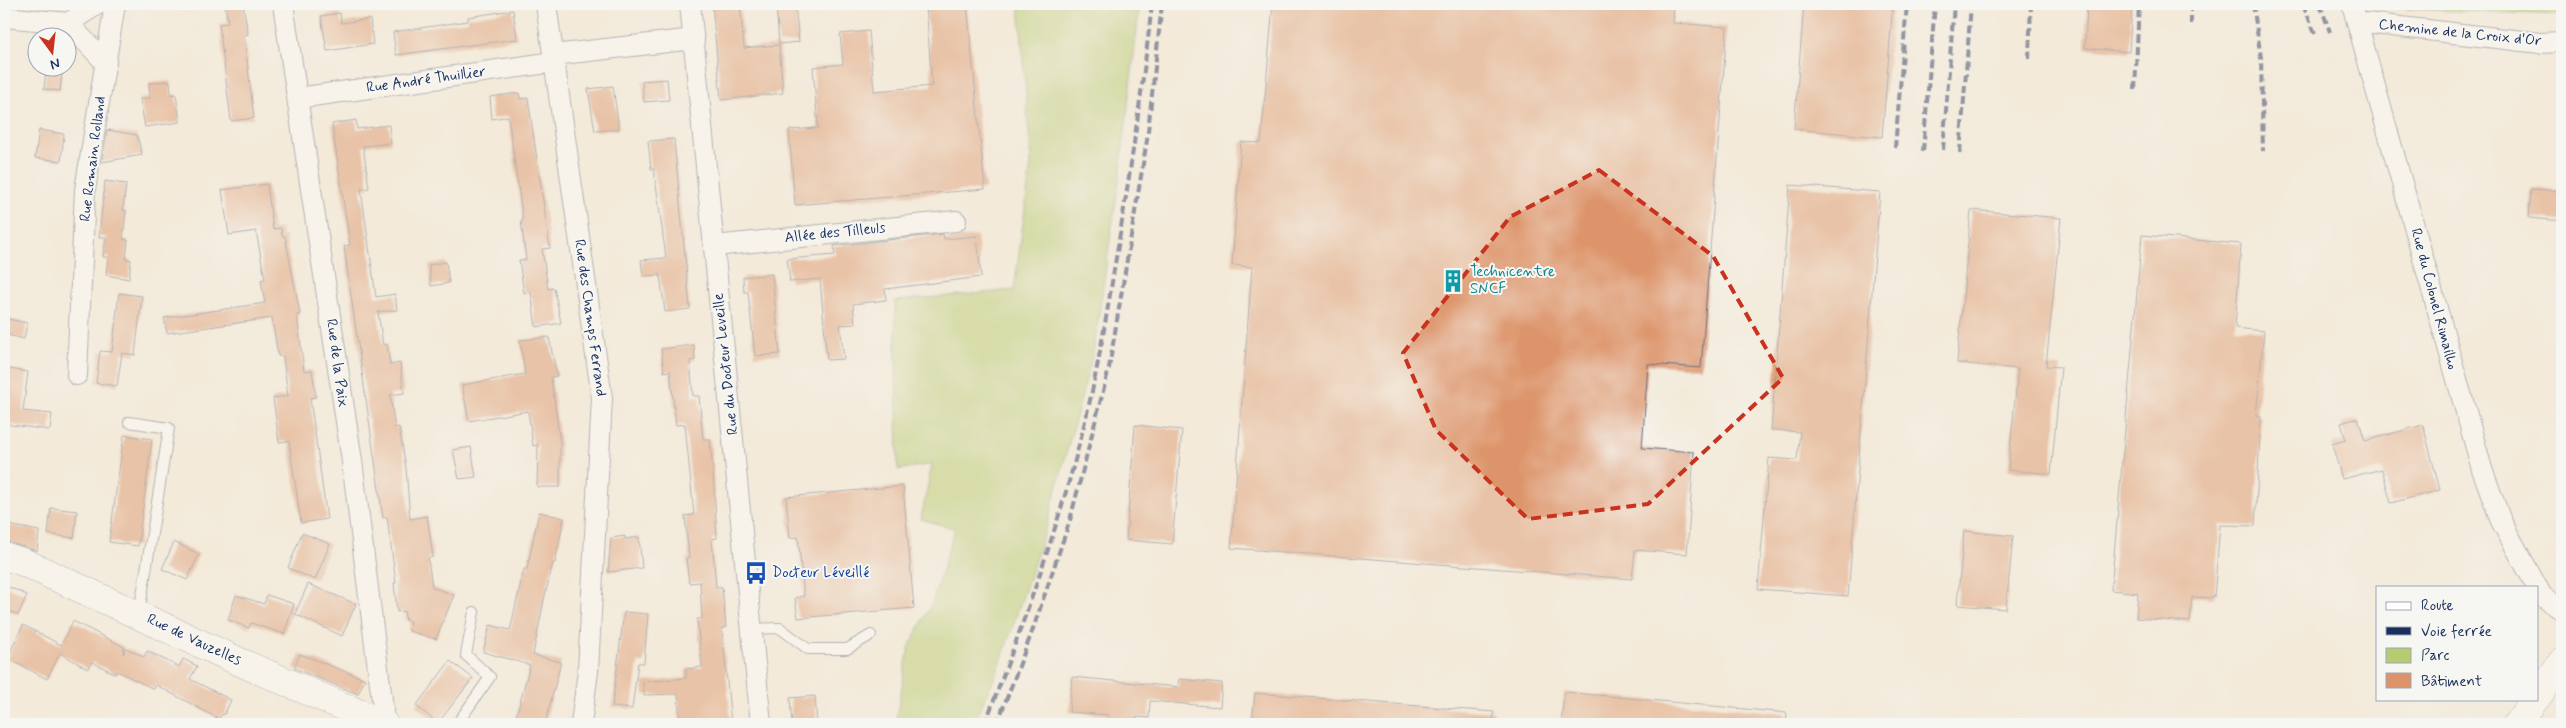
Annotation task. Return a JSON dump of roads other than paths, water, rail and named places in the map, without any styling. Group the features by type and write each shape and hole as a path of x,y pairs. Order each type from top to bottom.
{"main road":[{"name":"Rue de Vauzelles","path":"4,556 23,562 383,724"},
{"path":"2538,695 2562,662"},
{"path":"2517,724 2535,700"}],"street":[{"path":"4,17 68,23 98,4"},
{"name":"Rue Romain Rolland","path":"77,375 85,190 115,4"},
{"name":"Rue de la Paix","path":"283,4 352,461 383,708 383,724"},
{"name":"Rue des Champs Ferrand","path":"546,4 602,398 588,671 581,724"},
{"name":"Rue du Docteur Leveille","path":"690,4 761,724"},
{"name":"Chemine de la Croix d'Or","path":"2355,13 2540,43 2562,42"},
{"name":"Rue du Colonel Rimailho","path":"2355,13 2482,469 2501,521 2536,586"},
{"path":"68,23 106,62"},
{"name":"Rue André Thuillier","path":"298,98 694,39"},
{"name":"Allée des Tilleuls","path":"714,246 956,221"},
{"name":"Rue du Colonel Rimailho","path":"2538,589 2542,596 2562,610"}],"lane":[{"path":"129,422 169,428 139,615"},
{"path":"457,724 490,677 466,655 474,612"},
{"path":"752,629 780,628 808,649 847,649 871,635"}],"railway":[{"path":"985,724 1050,544 1087,413 1104,332 1125,203 1140,104 1152,4"},
{"path":"997,724 1032,632 1070,520 1109,368 1147,140 1162,4"},
{"path":"1895,148 1907,4"},
{"path":"1923,151 1935,4"},
{"path":"1943,150 1954,4"},
{"path":"1960,153 1971,4"},
{"path":"2029,59 2031,4"},
{"path":"2135,90 2139,4"},
{"path":"2191,4 2191,24"},
{"path":"2253,4 2261,58 2263,151"},
{"path":"2303,4 2316,36"},
{"path":"2320,4 2330,32"}],"place":[{"name":"Technicentre SNCF","path":"1453,281"},
{"name":"Docteur Léveillé","path":"756,573"}]}
